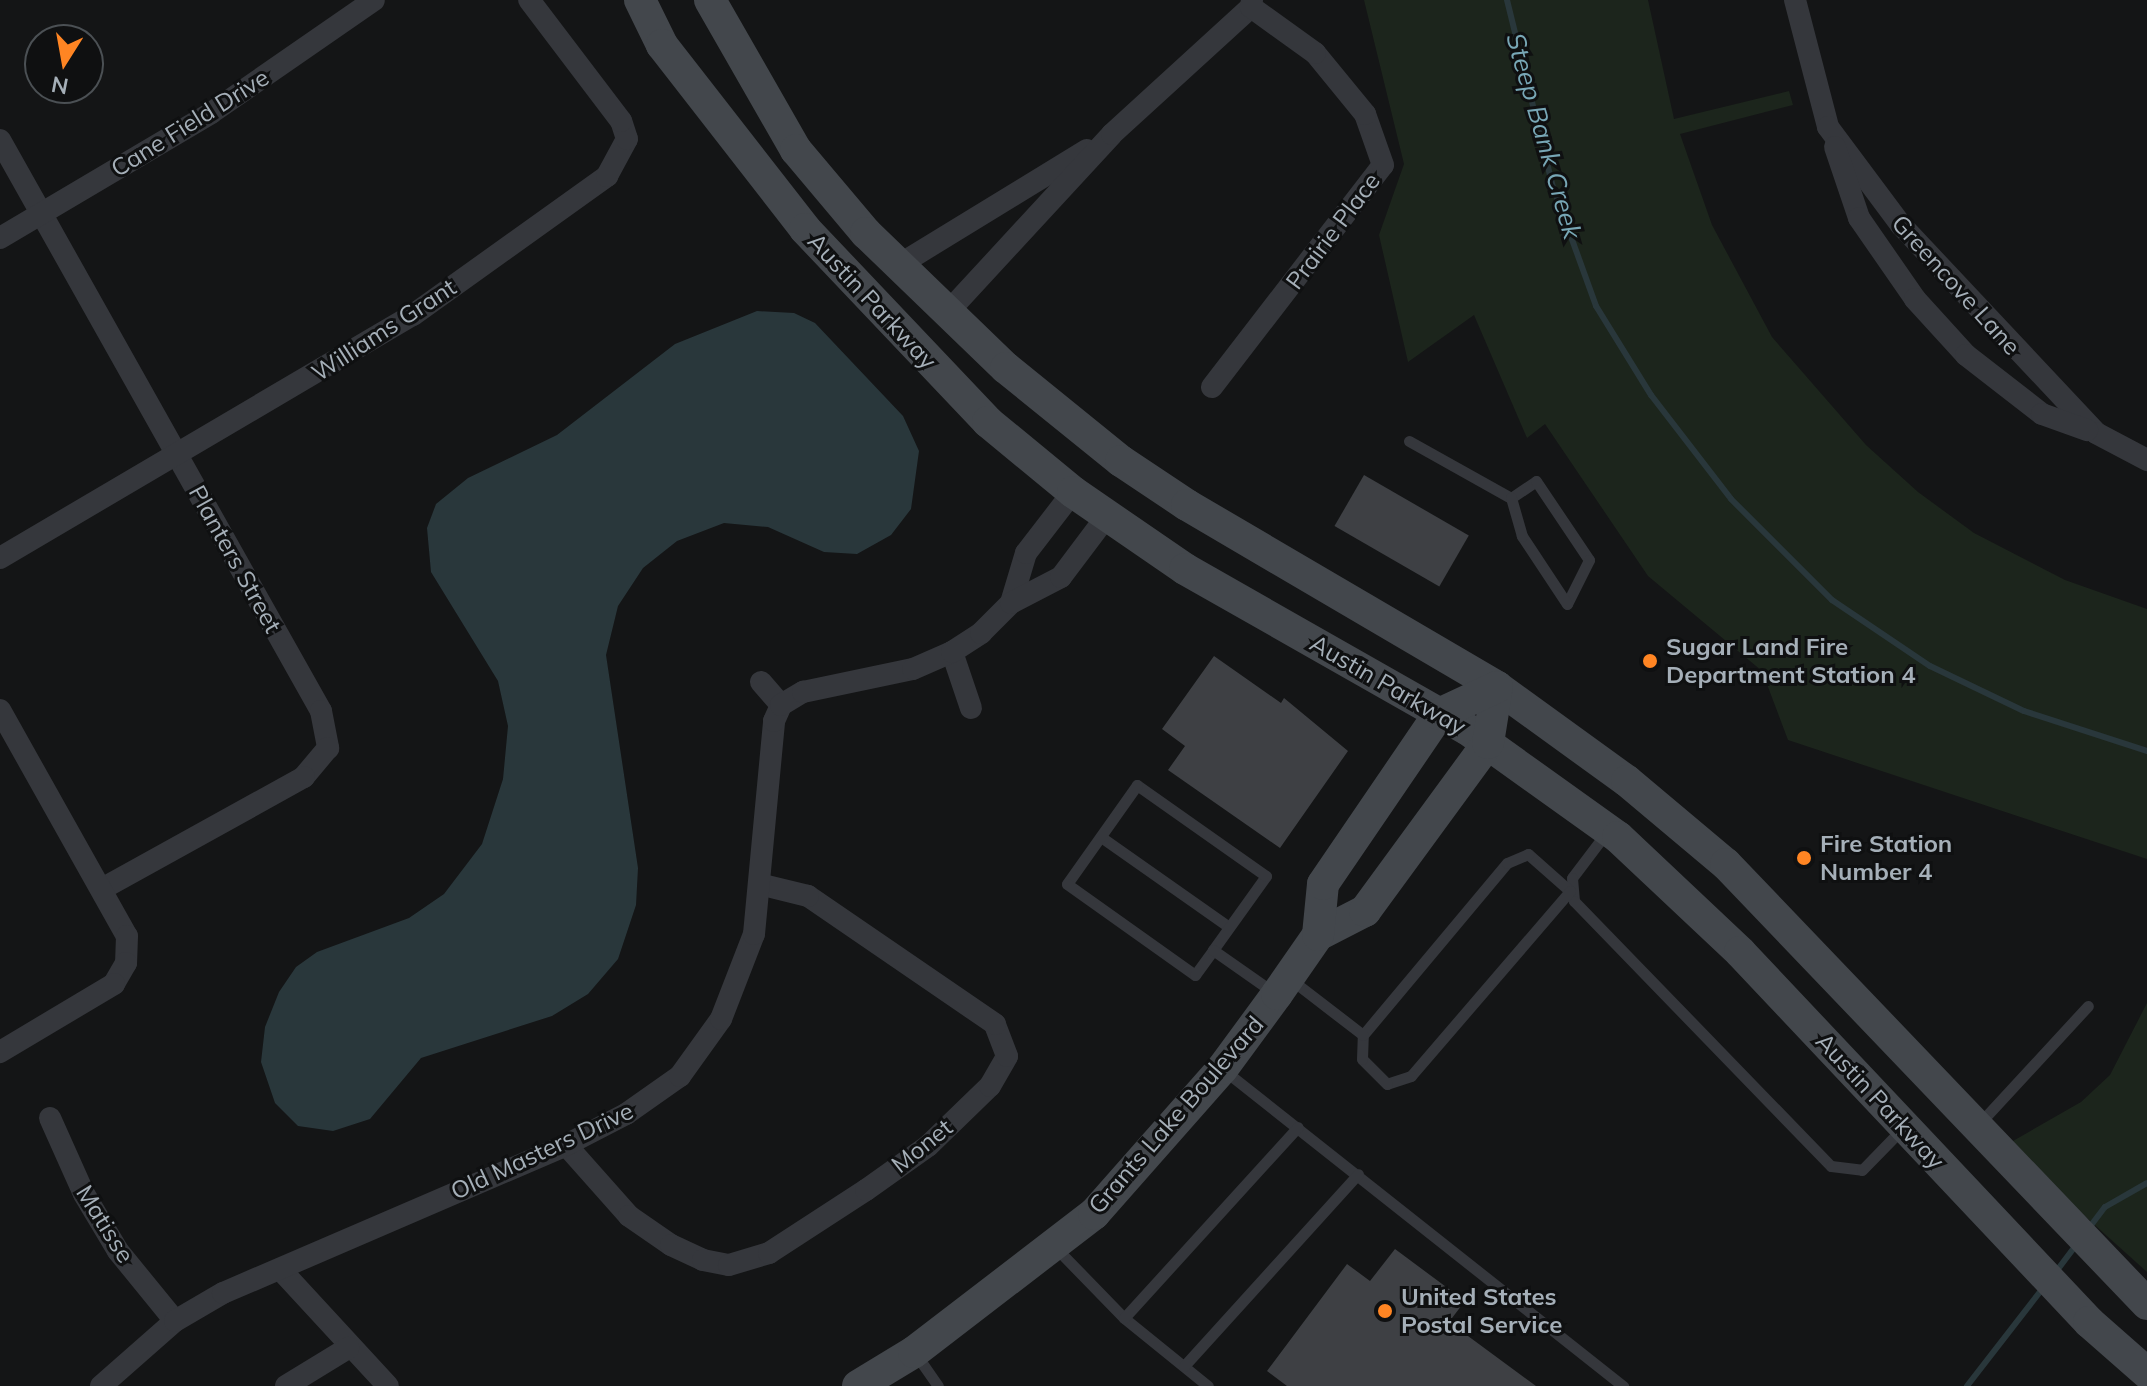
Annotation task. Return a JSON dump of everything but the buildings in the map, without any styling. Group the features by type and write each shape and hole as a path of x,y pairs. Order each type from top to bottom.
{"main road":[{"name":"Austin Parkway","path":"640,0 662,45 805,229 889,323 988,422 1106,517 1185,569 1488,743 1609,829 1740,952 2089,1322 2147,1373"},
{"name":"Austin Parkway","path":"710,0 796,150 899,265 947,313 1055,409 1147,479 1497,687 1627,781 1726,864 1975,1128 2137,1294"},
{"path":"899,265 889,323 947,313"},
{"path":"1439,714 1497,687"},
{"name":"Grants Lake Boulevard","path":"858,1386 914,1352 1094,1214 1222,1069 1318,935 1365,911 1488,743 1497,687"},
{"name":"Grants Lake Boulevard","path":"1318,935 1323,884 1439,714"}],"street":[{"name":"Cane Field Drive","path":"0,238 211,113 374,0"},
{"name":"Williams Grant","path":"0,558 178,457 413,315 607,176 627,139 621,121 529,0"},
{"name":"Greencove Lane","path":"1795,0 1828,127 1859,218 1915,299 1966,355 2042,414 2096,433 2147,460"},
{"path":"947,313 1112,134 1252,4"},
{"name":"Prairie Place","path":"1212,387 1383,165 1365,114 1325,65 1252,4"},
{"name":"Greencove Lane","path":"1828,127 1901,225 2096,433"},
{"path":"899,265 1112,134"},
{"name":"Planters Street","path":"0,140 321,711 328,748 304,777 102,889"},
{"path":"1011,603 1026,553 1073,492"},
{"path":"761,682 781,705 803,692 913,669 952,652 1011,603 1061,577 1106,517"},
{"path":"952,652 971,708"},
{"name":"Old Masters Drive","path":"101,1386 175,1321 223,1293 566,1145 658,1094 705,1044 741,979 754,934 774,721 781,705"},
{"path":"0,710 127,936 126,963 114,984 0,1052"},
{"name":"Monet","path":"566,1145 629,1216 671,1245 729,1265 769,1253 866,1190 928,1146 990,1086 1007,1056 995,1024 808,896 759,884"},
{"name":"Matisse","path":"50,1118 84,1194 118,1251 175,1321"},
{"path":"280,1269 348,1348 388,1386"},
{"path":"286,1386 348,1348"}],"lane":[{"path":"1409,441 1511,498 1522,536 1567,604 1589,560 1536,481 1511,498"},
{"path":"1137,785 1266,876 1195,975 1067,884 1101,837 1137,785"},
{"path":"1609,829 1572,878 1570,891 1411,1076 1387,1084 1362,1059 1363,1035 1507,863 1528,854 1570,891 1574,901 1831,1166 1862,1170 1904,1127"},
{"path":"1101,837 1229,927"},
{"path":"1213,950 1283,986 1363,1035"},
{"path":"1975,1128 2088,1006"},
{"path":"1222,1069 1623,1386"},
{"path":"1124,1318 1298,1127"},
{"path":"1184,1366 1358,1174"},
{"path":"1053,1246 1124,1318 1208,1386"},
{"path":"914,1352 938,1386"}],"shaded area":[{"path":"1364,0 1648,0 1674,119 1789,91 1793,105 1680,134 1712,225 1772,337 1866,445 1918,492 1974,533 2065,580 2147,609 2147,859 1788,740 1762,671 1648,576 1545,424 1527,438 1474,315 1408,362 1379,235 1404,164"},
{"path":"757,311 794,313 815,323 903,416 919,451 911,509 891,535 857,554 824,552 768,527 724,523 677,541 643,568 618,606 606,655 638,868 636,905 618,959 588,994 552,1016 421,1058 370,1119 333,1131 298,1126 275,1103 261,1062 265,1027 279,992 296,967 317,952 409,918 444,894 482,844 503,779 508,726 498,681 431,572 427,528 436,504 468,478 557,435 675,344"},
{"path":"2147,1003 2147,1272 2006,1145 2081,1102 2110,1075"}],"waterway":[{"name":"Steep Bank Creek","path":"1507,0 1553,187 1596,306 1651,395 1731,499 1832,600 1930,666 2024,711 2147,751"},
{"name":"Steep Bank Creek","path":"2089,1228 2105,1207 2147,1183"},
{"name":"Steep Bank Creek","path":"2055,1273 2077,1244"},
{"name":"Steep Bank Creek","path":"1967,1386 2043,1288"}],"place":[{"name":"Sugar Land Fire Department Station 4","path":"1650,661"},
{"name":"Fire Station Number 4","path":"1804,858"},
{"name":"United States Postal Service","path":"1385,1311"}]}
